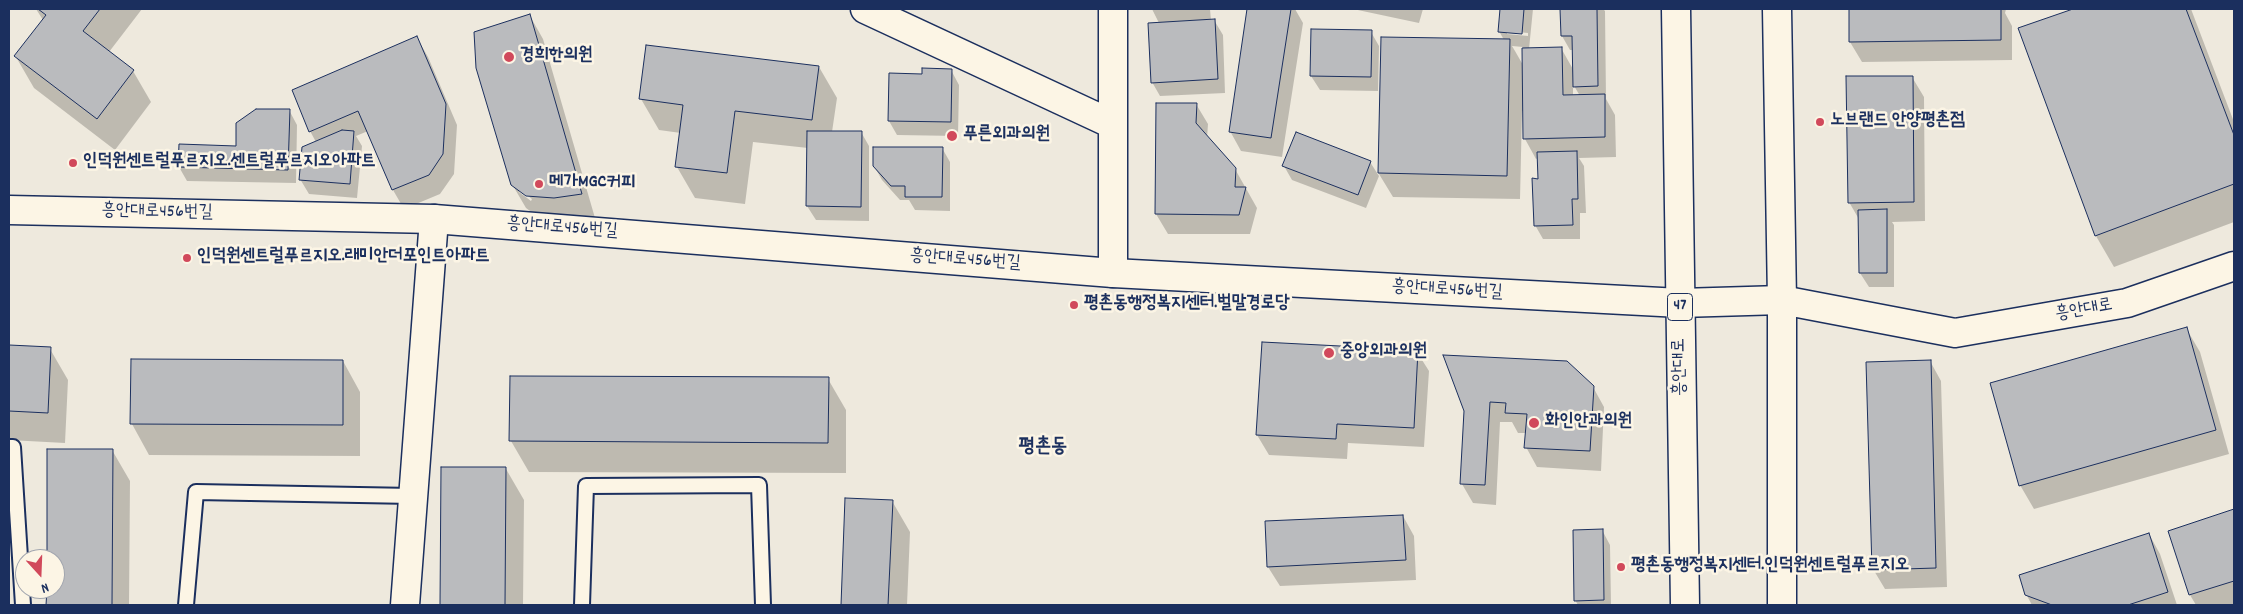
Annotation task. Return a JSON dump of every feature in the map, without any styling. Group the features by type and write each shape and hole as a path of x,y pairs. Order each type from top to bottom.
{"street":[{"path":"864,9 1112,124"},
{"path":"1113,9 1113,273"},
{"name":"흥안대로","path":"1676,9 1685,605"},
{"path":"1777,9 1782,300 1782,605"},
{"name":"흥안대로456번길","path":"9,210 434,219 1113,273 1680,303 1782,300"},
{"path":"405,605 434,219"},
{"name":"흥안대로","path":"1782,300 1955,333 2127,303 2234,266"}],"lane":[{"path":"9,448 13,447 23,605"},
{"path":"582,605 586,486 759,485 763,605"},
{"path":"186,605 196,492 413,496"}],"building":[{"path":"38,9 100,9 83,31 134,70 97,119 14,56 46,15"},
{"path":"1247,9 1291,9 1271,138 1229,132"},
{"path":"1500,9 1524,9 1522,34 1498,32"},
{"path":"1560,9 1597,9 1598,86 1573,87 1572,36 1561,36"},
{"path":"1849,9 2001,9 2001,40 1849,42"},
{"path":"2073,9 2186,9 2234,135 2234,184 2095,236 2018,28"},
{"path":"530,14 582,194 554,198 526,196 511,185 476,68 474,32"},
{"path":"1215,19 1218,79 1151,83 1148,23"},
{"path":"1311,29 1372,30 1371,77 1310,76"},
{"path":"417,36 446,104 443,154 429,175 392,190 358,111 309,132 292,90"},
{"path":"1381,37 1510,39 1507,176 1378,173"},
{"path":"646,45 819,66 812,120 735,111 727,173 675,167 683,105 639,99"},
{"path":"1562,47 1563,95 1605,94 1605,137 1523,139 1522,48"},
{"path":"922,68 952,69 951,122 888,121 889,73 922,74"},
{"path":"1846,76 1913,76 1914,202 1848,203"},
{"path":"1156,103 1197,103 1196,123 1236,168 1235,187 1246,187 1239,215 1155,214"},
{"path":"256,109 290,109 288,170 178,167 179,144 236,146 236,123"},
{"path":"342,130 354,131 350,184 299,180 302,147"},
{"path":"807,131 862,131 861,207 806,206"},
{"path":"1296,132 1371,161 1358,195 1282,166"},
{"path":"873,147 943,147 942,197 905,197 905,186 891,186 873,166"},
{"path":"1577,151 1578,199 1572,199 1573,225 1534,226 1532,178 1538,179 1537,152"},
{"path":"1887,209 1887,273 1859,273 1858,210"},
{"path":"2187,327 2216,430 2019,486 1990,383"},
{"path":"1262,342 1418,350 1414,428 1337,424 1336,439 1256,435"},
{"path":"9,345 51,347 48,413 9,411"},
{"path":"1443,355 1567,361 1594,386 1590,451 1524,448 1527,414 1505,413 1506,403 1490,402 1485,485 1460,484 1464,411"},
{"path":"131,359 343,360 343,425 130,424"},
{"path":"1931,360 1936,568 1872,570 1866,362"},
{"path":"510,376 829,377 828,443 509,441"},
{"path":"47,449 113,449 112,605 46,605 46,599 65,599 65,549 47,549"},
{"path":"441,467 506,467 505,605 440,605"},
{"path":"845,498 893,500 888,605 841,605"},
{"path":"2234,509 2234,581 2189,595 2168,531"},
{"path":"1403,515 1406,560 1267,567 1265,521"},
{"path":"1603,529 1604,600 1574,601 1573,530"},
{"path":"2149,533 2168,592 2128,605 2052,605 2025,595 2019,575"}],"place":[{"name":"경희한의원","path":"509,57"},
{"name":"노브랜드 안양평촌점","path":"1820,122"},
{"name":"푸른외과의원","path":"952,136"},
{"name":"인덕원센트럴푸르지오.센트럴푸르지오아파트","path":"73,163"},
{"name":"메가MGC커피","path":"539,184"},
{"name":"인덕원센트럴푸르지오.래미안더포인트아파트","path":"187,258"},
{"name":"평촌동행정복지센터.벌말경로당","path":"1074,305"},
{"name":"중앙외과의원","path":"1329,353"},
{"name":"화인안과의원","path":"1534,423"},
{"name":"평촌동행정복지센터.인덕원센트럴푸르지오","path":"1621,567"}],"district":[{"name":"평촌동","path":"1043,448"}]}
